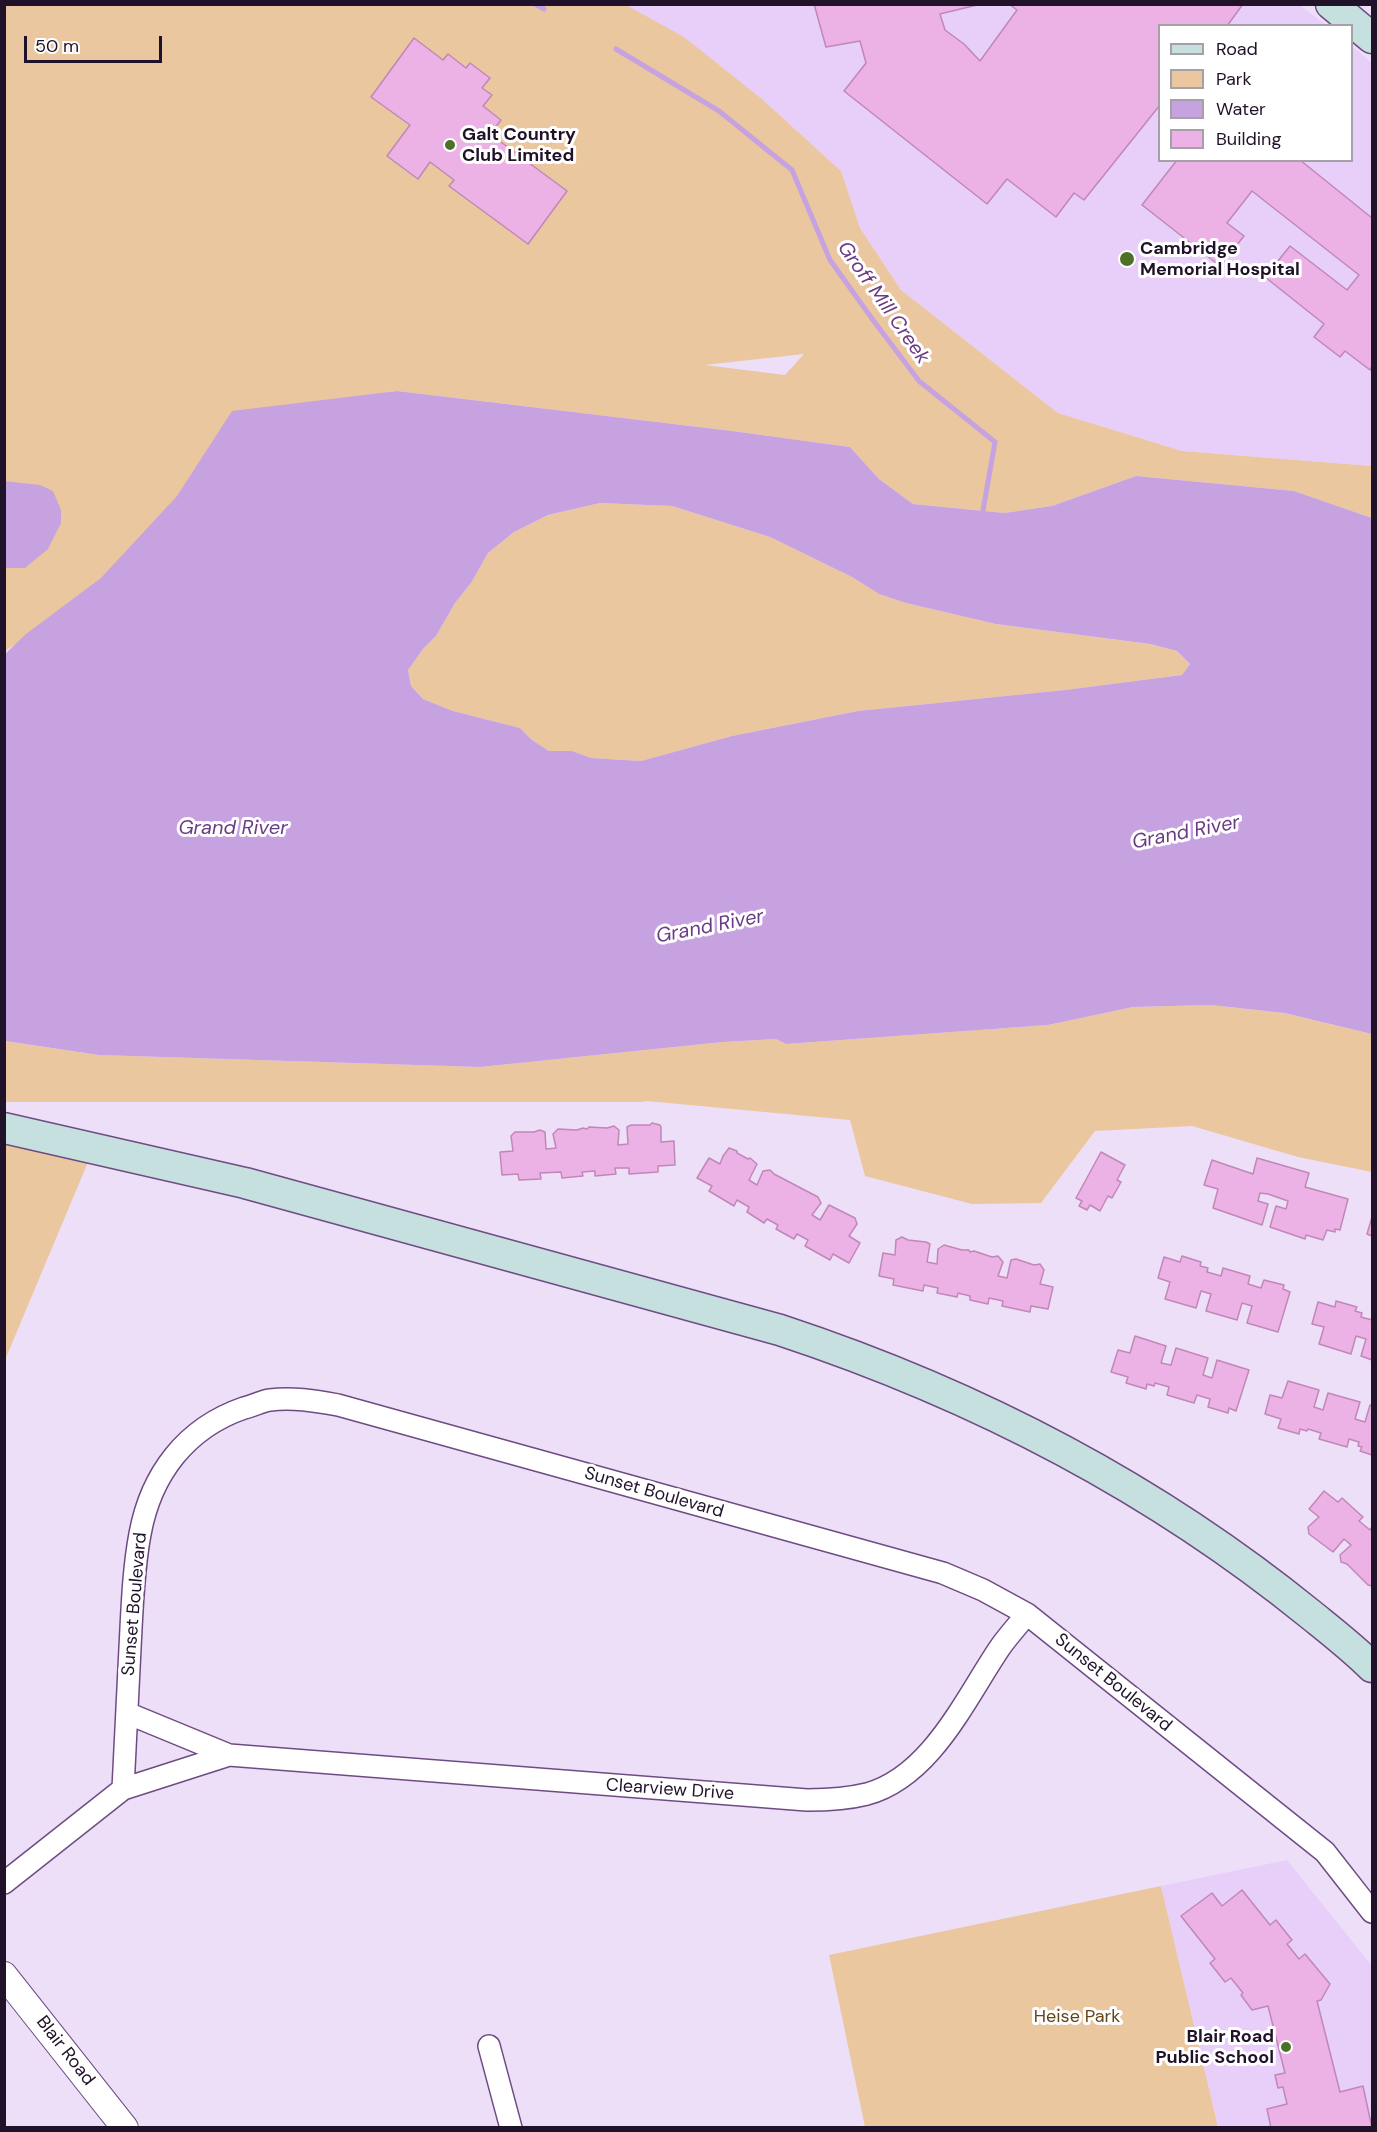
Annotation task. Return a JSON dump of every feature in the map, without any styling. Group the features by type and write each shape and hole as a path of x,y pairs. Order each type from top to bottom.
{"main road":[{"path":"1331,4 1372,38"},
{"path":"4,1128 245,1183 780,1330 847,1353 943,1391 1034,1434 1189,1524 1276,1587 1372,1666"}],"street":[{"name":"Sunset Boulevard","path":"123,1789 132,1613 140,1534 149,1501 167,1464 190,1438 211,1422 232,1412 269,1400 302,1399 338,1405 943,1573 982,1590 1027,1614 1325,1852 1372,1912"},
{"name":"Clearview Drive","path":"127,1713 229,1755 807,1800 838,1799 869,1793 893,1782 916,1765 956,1719 1002,1645 1027,1614"},
{"name":"Clearview Drive","path":"4,1883 123,1789 229,1755"},
{"name":"Blair Road","path":"4,1975 125,2127"},
{"path":"489,2046 511,2127"}],"shaded area":[{"name":"Cambridge Memorial Hospital","path":"624,5 1300,5 1325,24 1158,24 1158,162 1353,162 1353,47 1372,63 1372,466 1182,451 1058,413 901,290 860,228 841,171 763,100"},
{"name":"Blair Road Public School","path":"1287,1860 1372,1966 1372,2127 1218,2127 1161,1886"}],"green space":[{"path":"5,5 626,5 684,37 763,100 841,171 860,228 901,290 1058,413 1182,451 1372,466 1372,518 1294,491 1136,476 1052,506 1004,513 913,504 879,479 850,447 397,391 387,392 129,572 5,651","holes":["804,354 785,375 705,365"]},
{"path":"600,503 672,506 770,537 852,577 879,594 906,603 996,624 1149,644 1177,651 1190,664 1182,675 1065,690 858,711 732,736 641,761 591,758 572,751 549,751 532,740 520,728 453,711 423,699 411,686 408,670 436,636 488,553 514,532 548,515"},
{"path":"1211,1005 1283,1013 1372,1034 1372,1172 1298,1157 1192,1126 1095,1131 1041,1203 972,1204 865,1176 850,1120 647,1101 5,1102 4,1041 99,1055 480,1067 723,1042 776,1039 786,1044 1048,1025 1133,1007"},
{"path":"5,1139 91,1155 5,1360"},
{"name":"Heise Park","path":"1161,1886 1218,2127 865,2127 829,1955"}],"water":[{"name":"Grand River","path":"397,391 850,447 879,479 913,504 1004,513 1052,506 1136,476 1294,491 1372,518 1372,1034 1284,1013 1211,1005 1133,1007 1048,1025 786,1044 776,1039 723,1042 480,1067 99,1055 5,1041 5,654 26,634 101,578 177,496 232,411","holes":["600,503 672,506 770,537 852,577 879,594 906,603 996,624 1150,644 1177,651 1190,664 1182,675 1065,690 858,711 732,736 641,761 591,758 572,751 549,751 532,740 520,728 453,711 423,699 411,686 408,670 436,636 488,553 514,532 548,515"]},
{"path":"4,481 40,485 53,491 61,510 61,523 48,549 25,568 5,568"}],"building":[{"path":"814,4 981,4 940,14 945,30 964,44 980,61 1017,10 1009,4 1243,4 1228,24 1158,24 1158,108 1084,200 1074,193 1056,217 1007,179 987,204 844,91 866,63 860,41 826,47"},
{"name":"Galt Country Club Limited","path":"414,38 443,60 448,54 466,68 470,63 490,78 482,88 492,95 483,106 501,120 490,134 567,191 528,244 449,186 454,180 430,162 418,179 387,156 410,125 371,97"},
{"path":"1175,162 1302,162 1372,218 1372,366 1370,370 1345,351 1340,357 1314,337 1324,324 1265,277 1290,246 1347,290 1359,275 1252,191 1227,223 1244,236 1220,266 1142,205"},
{"path":"652,1123 661,1127 661,1142 674,1141 675,1165 658,1166 658,1172 629,1174 629,1168 615,1168 616,1174 595,1176 595,1171 582,1172 583,1176 562,1178 561,1172 540,1173 541,1179 519,1180 518,1174 502,1175 500,1152 513,1151 511,1136 515,1132 540,1130 545,1132 546,1149 556,1148 553,1134 558,1129 577,1130 614,1126 619,1130 618,1145 628,1144 627,1127"},
{"path":"729,1148 757,1164 749,1180 757,1185 763,1171 770,1170 818,1197 821,1203 812,1215 820,1220 829,1205 855,1218 857,1224 849,1236 860,1243 849,1263 833,1254 830,1260 805,1246 808,1240 797,1234 794,1239 776,1229 778,1225 767,1219 764,1223 747,1212 749,1207 737,1200 734,1206 709,1191 712,1186 697,1178 709,1158 720,1164"},
{"path":"1101,1152 1125,1165 1117,1180 1121,1182 1112,1198 1108,1196 1100,1211 1090,1205 1087,1210 1079,1206 1082,1201 1076,1198"},
{"path":"1257,1158 1309,1173 1305,1187 1348,1199 1340,1230 1335,1229 1335,1232 1327,1230 1323,1240 1306,1235 1305,1239 1270,1227 1276,1206 1286,1209 1288,1201 1268,1194 1260,1193 1258,1201 1268,1204 1262,1225 1213,1208 1218,1189 1204,1185 1212,1160 1253,1174"},
{"path":"1372,1217 1372,1236 1367,1234"},
{"path":"902,1237 930,1244 927,1262 937,1264 938,1249 944,1245 992,1257 998,1256 1003,1262 998,1276 1007,1278 1011,1260 1016,1259 1034,1265 1040,1264 1044,1270 1040,1284 1053,1287 1048,1309 1031,1306 1030,1312 1002,1306 1003,1301 989,1298 988,1304 970,1300 970,1296 958,1293 957,1297 937,1293 938,1288 924,1285 923,1291 893,1285 894,1279 879,1276 883,1253 895,1255 896,1240"},
{"path":"1182,1256 1201,1262 1200,1266 1208,1268 1207,1272 1221,1276 1223,1268 1250,1276 1248,1284 1261,1288 1264,1280 1284,1285 1283,1289 1290,1292 1278,1332 1247,1323 1252,1306 1242,1303 1237,1320 1206,1311 1211,1294 1201,1291 1196,1308 1165,1299 1170,1282 1158,1278 1164,1257 1180,1262"},
{"path":"1336,1301 1357,1307 1355,1311 1362,1313 1361,1317 1372,1320 1372,1360 1361,1356 1366,1339 1356,1336 1351,1354 1319,1344 1324,1327 1312,1324 1318,1302 1335,1307"},
{"path":"1135,1336 1166,1346 1161,1363 1171,1365 1176,1348 1208,1358 1203,1375 1212,1378 1217,1360 1249,1370 1236,1411 1229,1408 1228,1413 1208,1407 1210,1399 1197,1395 1194,1403 1167,1395 1169,1387 1155,1383 1154,1386 1147,1384 1146,1389 1126,1383 1128,1377 1111,1372 1118,1350 1130,1353"},
{"path":"1288,1381 1319,1390 1314,1407 1323,1410 1328,1393 1360,1402 1355,1419 1365,1422 1370,1405 1372,1406 1372,1455 1360,1451 1362,1447 1358,1446 1359,1442 1349,1439 1347,1447 1319,1439 1321,1433 1308,1429 1307,1431 1300,1429 1299,1434 1278,1428 1281,1419 1265,1414 1270,1395 1282,1398"},
{"path":"1324,1491 1338,1502 1342,1498 1363,1517 1359,1521 1370,1530 1372,1527 1372,1586 1368,1585 1347,1564 1341,1562 1340,1555 1351,1545 1344,1539 1333,1552 1309,1534 1308,1527 1319,1517 1309,1509"},
{"path":"1242,1890 1270,1925 1276,1920 1292,1940 1287,1944 1299,1959 1305,1954 1330,1984 1321,2000 1317,2001 1340,2092 1363,2086 1372,2128 1271,2128 1267,2109 1287,2104 1283,2087 1278,2088 1275,2075 1285,2073 1268,2006 1252,2010 1241,1995 1243,1993 1231,1978 1225,1982 1210,1963 1215,1959 1181,1916 1212,1893 1222,1906"}],"waterway":[{"name":"Groff Mill Creek","path":"535,4 544,9"},
{"name":"Groff Mill Creek","path":"616,49 719,111 792,170 830,260 873,320 919,381 995,442 982,516"}],"place":[{"name":"Galt Country Club Limited","path":"450,145"},
{"name":"Cambridge Memorial Hospital","path":"1127,259"},
{"name":"Blair Road Public School","path":"1286,2047"}]}
